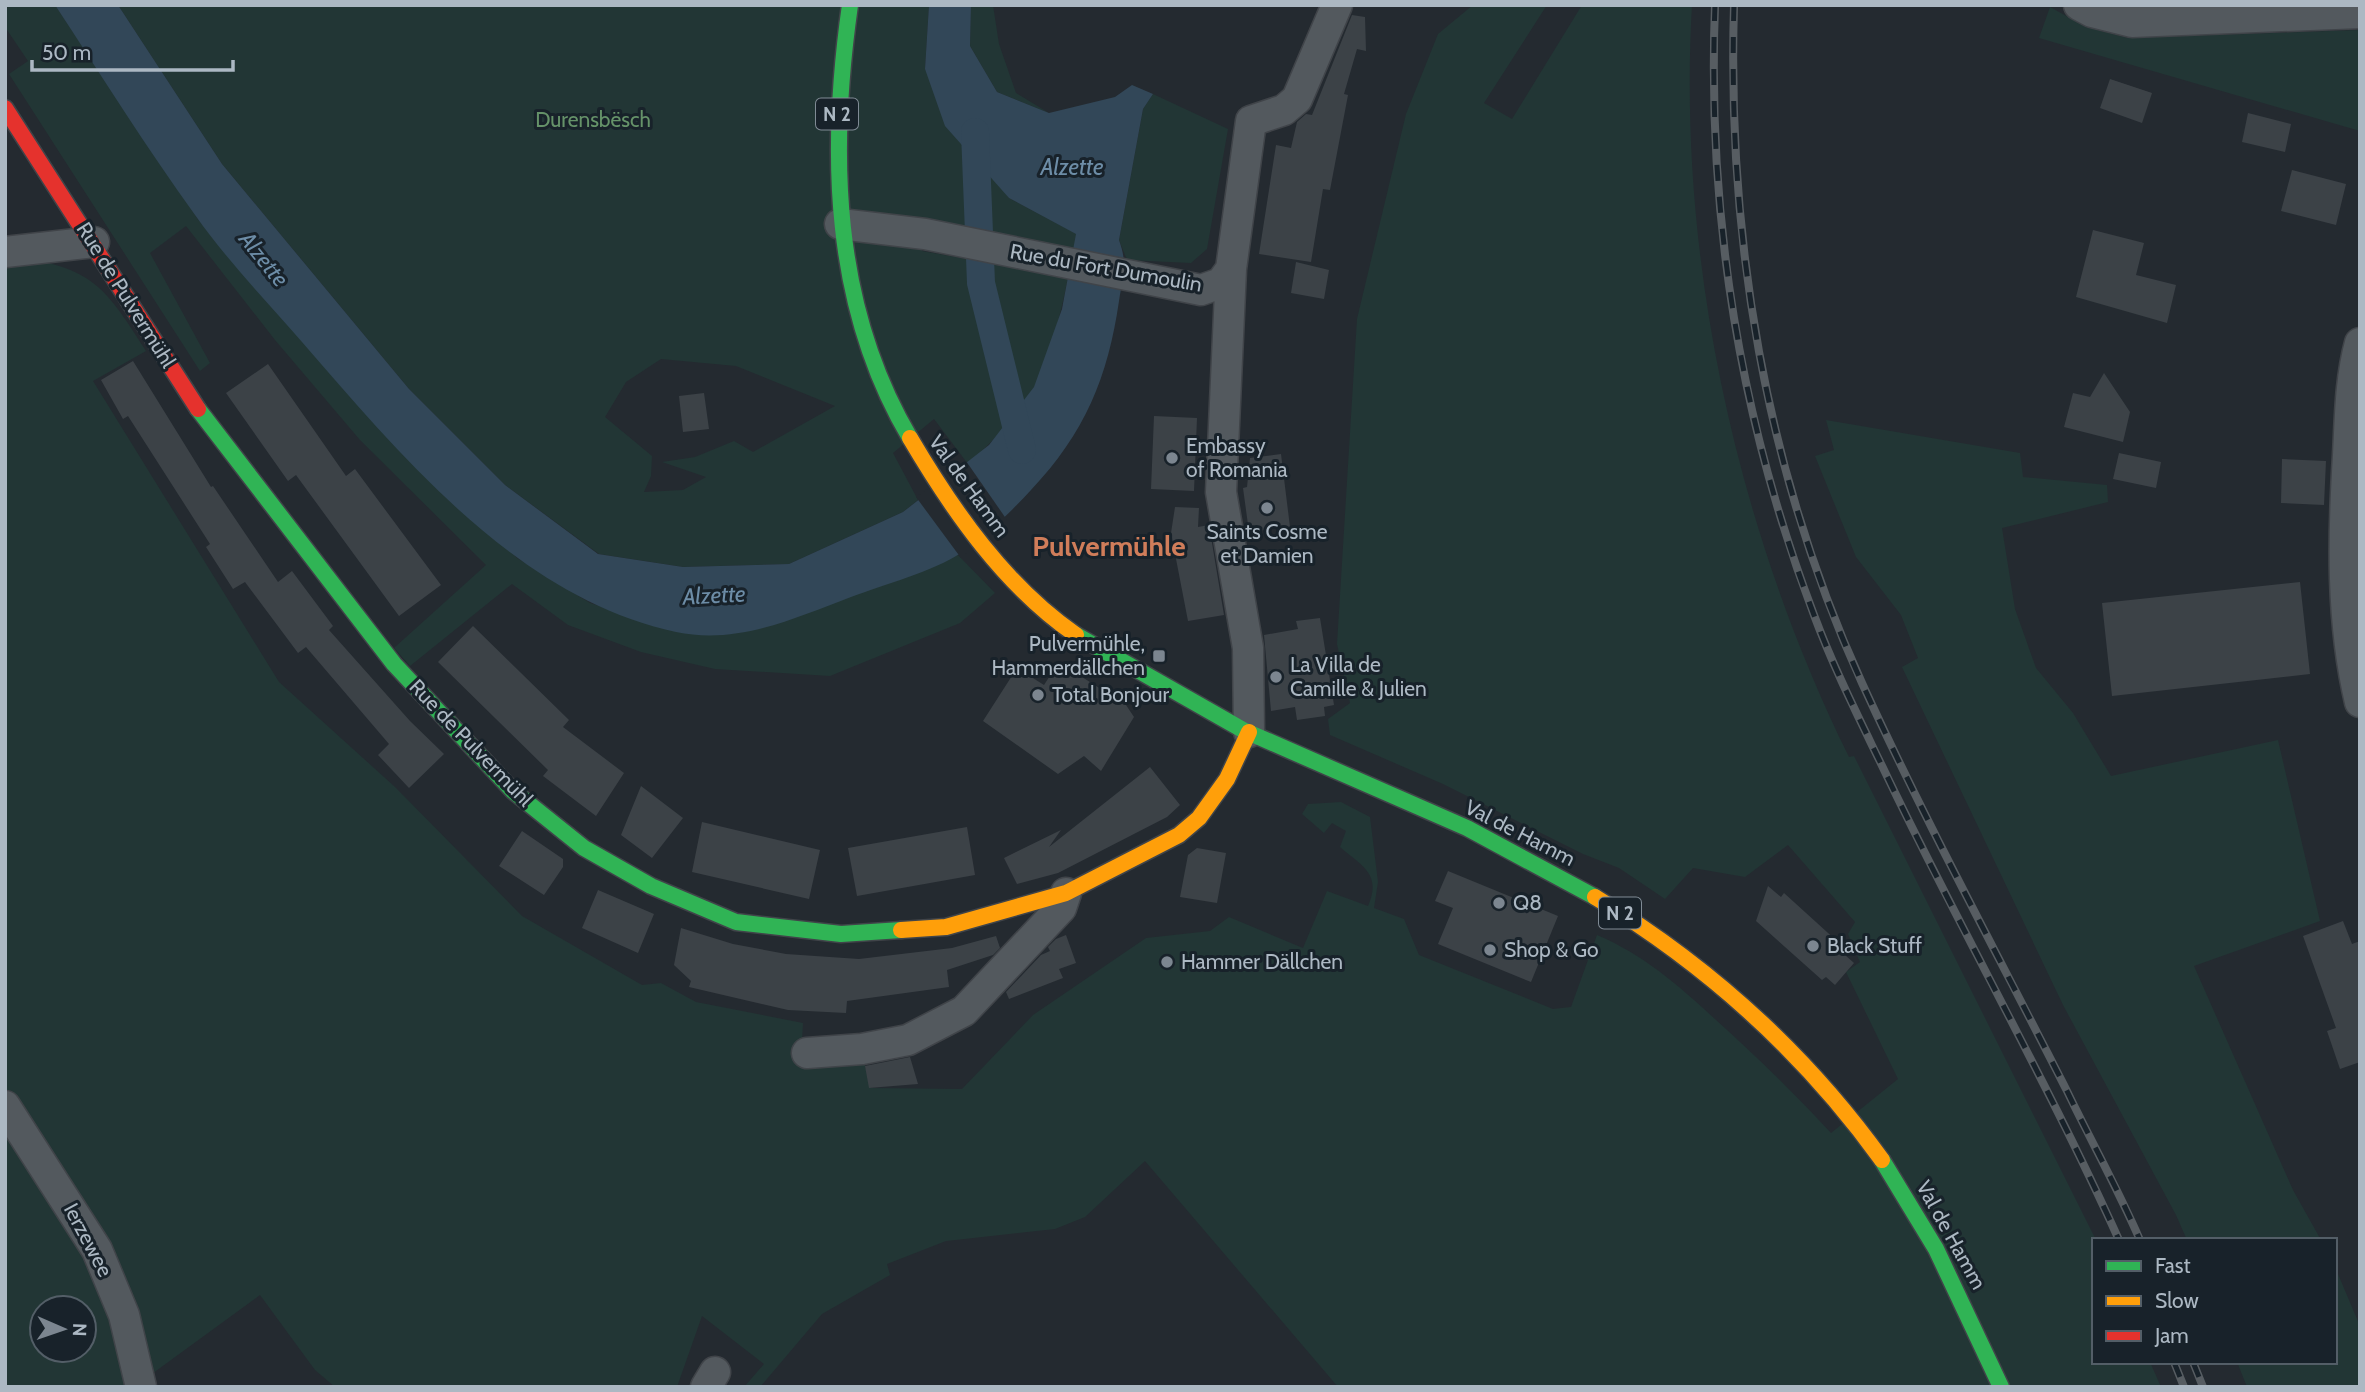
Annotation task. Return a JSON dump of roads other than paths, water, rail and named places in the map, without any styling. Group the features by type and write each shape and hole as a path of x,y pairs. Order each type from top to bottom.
{"main road":[{"name":"N 2","path":"840,224 837,118 850,5"},
{"name":"Rue de Pulvermühl","path":"5,108 94,242 195,405 394,664 513,791 584,848 650,886 736,922 841,934 946,927 1066,893 1121,867 1189,827 1227,779 1249,732"},
{"name":"Val de Hamm","path":"840,224 855,300 882,381 909,439 947,498 1013,578 1067,629 1249,732 1524,855 1599,899 1667,944 1733,996 1793,1052 1836,1100 1892,1172 1966,1306 2001,1387"}],"street":[{"name":"Rue du Fort Dumoulin","path":"840,224 925,234 1201,290 1212,287 1221,282 1231,269 1251,121 1284,110 1297,99 1337,5"},
{"path":"2079,5 2092,12 2132,22 2360,13"},
{"path":"5,252 94,242"},
{"name":"Rue de Pulvermühl","path":"1231,269 1221,492 1248,648 1249,732"},
{"path":"2360,343 2352,374 2343,536 2353,674 2360,702"},
{"path":"807,1053 862,1049 908,1040 964,1011 1061,908 1066,893"},
{"name":"Ierzewee","path":"5,1106 97,1250 124,1315 141,1387"}],"water":[{"name":"Alzette","path":"55,5 118,5 222,164 409,389 505,485 598,554 683,567 789,564 903,512 989,445 1034,387 1062,309 1076,234 1009,198 945,126 925,69 929,5 971,5 970,46 997,92 1049,113 1115,97 1132,85 1153,94 1143,109 1119,240 1124,263 1123,277 1114,329 1101,379 1080,425 1050,469 998,523 950,560 787,621 744,632 699,635 676,632 619,615 565,589 515,556 468,518 423,476 381,431 207,232"}],"waterway":[{"path":"975,132 981,283 1022,450"}],"railway":[{"path":"1715,5 1714,83 1723,238 1748,391 1766,467 1788,541 1814,615 1857,714 2063,1122 2118,1238"},
{"path":"1734,5 1737,179 1746,266 1759,351 1777,436 1800,520 1828,602 1886,735 2139,1238"},
{"path":"2175,1364 2184,1387"},
{"path":"2194,1364 2203,1387"}],"place":[{"name":"Embassy of Romania","path":"1172,458"},
{"name":"Saints Cosme et Damien","path":"1267,508"},
{"name":"Pulvermühle, Hammerdällchen","path":"1159,656"},
{"name":"La Villa de Camille & Julien","path":"1276,677"},
{"name":"Total Bonjour","path":"1038,695"},
{"name":"Q8","path":"1499,903"},
{"name":"Black Stuff","path":"1813,946"},
{"name":"Shop & Go","path":"1490,950"},
{"name":"Hammer Dällchen","path":"1167,962"}],"district":[{"name":"Pulvermühle","path":"1109,546"}],"park label":[{"name":"Durensbësch","path":"593,120"}]}
